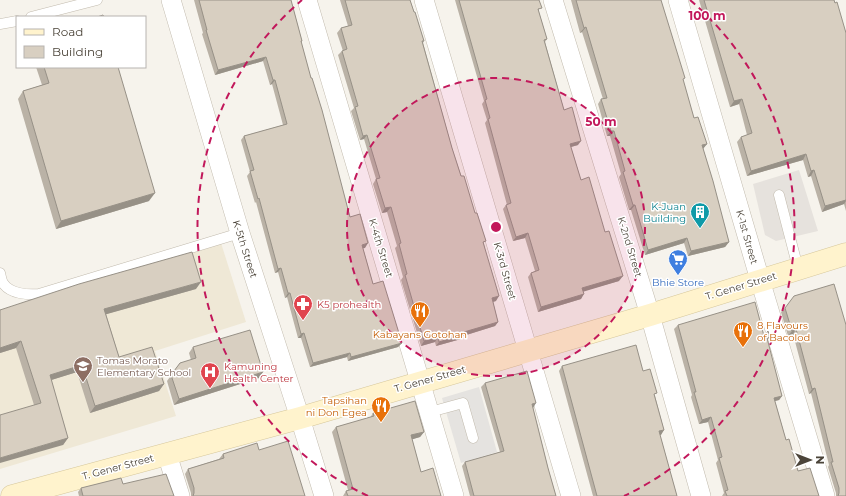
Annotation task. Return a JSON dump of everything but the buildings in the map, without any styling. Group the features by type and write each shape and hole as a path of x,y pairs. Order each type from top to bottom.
{"street":[{"name":"K-5th Street","path":"171,0 240,233 324,496"},
{"name":"K-4th Street","path":"307,0 454,496"},
{"name":"K-3rd Street","path":"424,0 571,496"},
{"name":"K-2nd Street","path":"553,0 650,315 701,496"},
{"name":"K-1st Street","path":"678,0 825,496"},
{"name":"T. Gener Street","path":"23,494 300,418 650,315 846,254"},
{"path":"167,454 180,496"}],"lane":[{"path":"35,16 97,0"},
{"path":"0,24 16,20"},
{"path":"779,195 798,268"},
{"path":"0,273 3,283 10,289 30,295 39,294 240,233"},
{"path":"430,412 463,403 473,438"}],"shaded area":[{"path":"799,170 818,231 776,241 765,235 753,184"},
{"name":"Tomas Morato Elementary School","path":"221,243 246,322 155,351 176,416 0,469 0,312"},
{"path":"479,387 497,452 461,463 442,398"}],"place":[{"name":"K-Juan Building","path":"700,229"},
{"name":"Bhie Store","path":"678,276"},
{"name":"K5 prohealth","path":"303,321"},
{"name":"Kabayans Gotohan","path":"420,328"},
{"name":"8 Flavours of Bacolod","path":"743,348"},
{"name":"Tomas Morato Elementary School","path":"83,383"},
{"name":"Kamuning Health Center","path":"210,389"},
{"name":"Tapsihan ni Don Egea","path":"381,423"}]}
